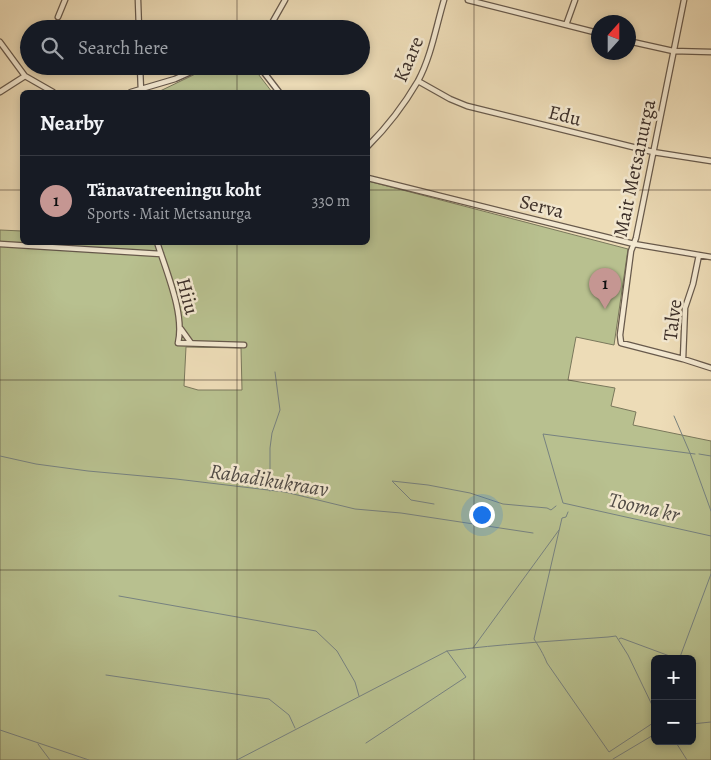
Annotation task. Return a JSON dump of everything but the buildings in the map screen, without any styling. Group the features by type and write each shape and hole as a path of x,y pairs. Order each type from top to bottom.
{"street":[{"path":"58,17 65,0"},
{"path":"138,0 139,20"},
{"path":"274,20 285,0"},
{"name":"Kaare","path":"370,144 394,118 418,81 430,52 444,0"},
{"path":"468,0 591,31"},
{"path":"566,25 574,0"},
{"name":"Mait Metsanurga","path":"684,0 634,244 631,250 620,335 621,343 684,359"},
{"path":"0,42 20,69"},
{"path":"636,43 673,51 711,52"},
{"path":"140,75 140,90"},
{"path":"143,90 184,75"},
{"path":"266,75 277,90"},
{"path":"0,92 25,76 50,90"},
{"name":"Edu","path":"418,81 467,106 653,152 711,161"},
{"name":"Serva","path":"370,178 634,244 711,257"},
{"path":"0,244 160,254"},
{"name":"Hiiu","path":"158,245 177,309 181,329 178,343 244,345"},
{"name":"Talve","path":"684,359 685,308 693,284 699,255"},
{"name":"Hiiu","path":"181,329 191,343"},
{"path":"684,359 711,368"}],"green space":[{"path":"193,75 259,75 270,90 162,90"},
{"path":"370,182 628,249 614,345 576,337 568,380 615,388 611,406 636,412 633,425 711,441 711,760 0,760 0,230 20,231 20,245 370,245","holes":["186,347 241,348 242,390 198,390 184,386"]}],"waterway":[{"path":"270,491 270,448 272,433 280,410 275,372"},
{"path":"674,416 711,511"},
{"name":"Tooma kr","path":"695,454 543,434 563,503 711,536"},
{"path":"699,454 711,456"},
{"name":"Rabadikukraav","path":"0,456 36,464 88,471 285,492 355,509 401,513 533,533"},
{"path":"434,504 411,500 392,481 428,485 470,493 503,504 551,510 556,506"},
{"path":"237,760 447,651 508,645 528,643 548,641 616,636 628,655 653,707 653,723 609,752 547,663 543,653 537,644 536,641 534,639 562,518 566,517 568,512"},
{"path":"473,648 559,530"},
{"path":"619,639 621,638 675,658 680,657 711,574"},
{"path":"119,596 316,631 337,651 355,682 359,696"},
{"path":"366,743 466,677 447,651"},
{"path":"106,675 269,699 289,715 295,728"},
{"path":"696,724 711,722"},
{"path":"0,730 89,760"},
{"path":"613,759 651,736"},
{"path":"38,744 50,760"},
{"path":"678,745 687,760"}],"place":[{"name":"Tänavatreeningu koht","path":"605,309"}]}
